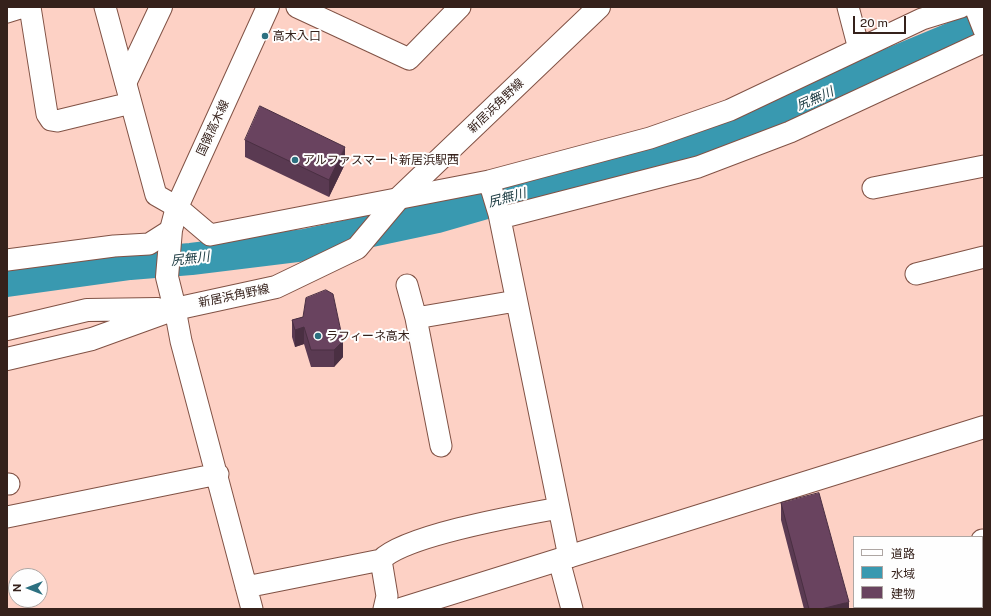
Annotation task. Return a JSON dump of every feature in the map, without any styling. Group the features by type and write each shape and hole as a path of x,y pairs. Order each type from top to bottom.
{"main road":[{"path":"126,81 161,7"},
{"name":"国領高木線","path":"175,308 167,277 171,230 177,207 268,7"},
{"name":"新居浜角野線","path":"7,359 92,339 175,308 276,287 357,248 396,202 599,7"},
{"name":"新居浜角野線","path":"7,329 87,310 175,308"},
{"path":"401,609 984,427"}],"street":[{"path":"7,12 23,7"},
{"path":"30,7 47,114 51,120 57,121 131,103"},
{"path":"105,7 156,195 177,207 210,235 491,185 650,138 730,110 922,19 970,7 984,30"},
{"path":"297,7 409,58 460,7"},
{"path":"848,7 859,49"},
{"path":"499,216 698,167 790,132 984,42"},
{"path":"873,188 984,166"},
{"path":"491,185 499,216 559,508 564,559 572,609"},
{"path":"7,260 114,246 149,244 171,230"},
{"path":"916,274 984,257"},
{"path":"407,285 416,318 441,446"},
{"path":"416,318 516,300"},
{"path":"175,308 181,341 218,474 252,609"},
{"path":"7,517 218,474"},
{"path":"246,587 381,560 386,554 418,540 513,517 559,508"},
{"path":"381,560 387,596 384,609"}],"water":[{"path":"134,257 122,275 100,280 7,294 7,272 81,261"}],"building":[{"path":"260,106 345,147 329,180 245,140"},
{"name":"ラフィーネ高木","path":"326,290 333,294 343,341 334,350 311,350 304,327 295,330 292,320 303,317 306,298"},
{"path":"819,493 849,602 821,609 809,609 781,503"}],"waterway":[{"name":"尻無川","path":"7,281 130,264 191,259 305,245 437,217 650,159 769,119 878,69 984,25"}],"place":[{"name":"高木入口","path":"265,36"},
{"name":"アルファスマート新居浜駅西","path":"295,160"},
{"name":"ラフィーネ高木","path":"318,336"}]}
